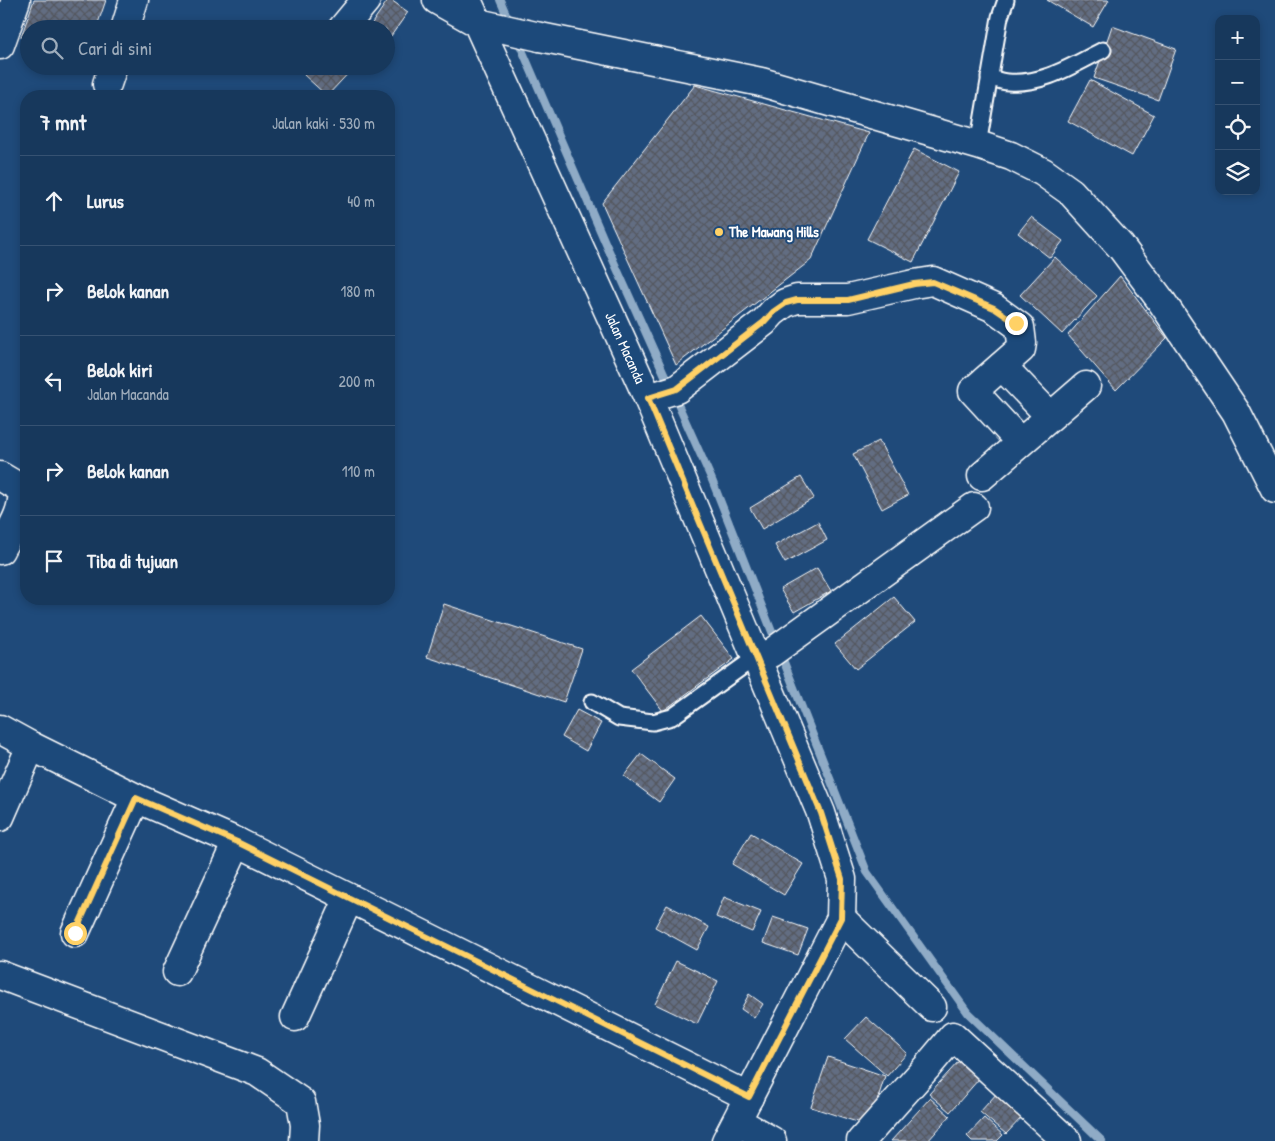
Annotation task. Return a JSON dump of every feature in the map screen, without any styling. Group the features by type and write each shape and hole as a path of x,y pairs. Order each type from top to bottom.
{"street":[{"path":"0,45 16,0"},
{"path":"128,20 134,0"},
{"path":"349,20 366,0"},
{"path":"437,0 540,37 761,82 979,138 1043,172 1071,192 1121,247 1162,302 1236,412 1275,489"},
{"name":"Jalan Macanda","path":"481,17 660,394 770,651 842,879 841,918 749,1097 732,1135"},
{"path":"660,394 764,322 773,312 786,303 797,300 848,300 914,284 933,282 994,308 1020,327 1021,349 973,391 1020,442"},
{"path":"1002,366 1050,416"},
{"path":"982,476 1086,386"},
{"path":"0,476 20,488"},
{"path":"770,651 974,507"},
{"path":"0,550 20,511"},
{"path":"0,729 136,798 237,842 749,1097"},
{"path":"0,817 31,746"},
{"path":"75,933 136,798"},
{"path":"177,972 237,842"},
{"path":"295,1017 349,898"},
{"path":"841,918 932,1007"},
{"path":"0,976 257,1072 301,1102 306,1125 304,1141"},
{"path":"862,1141 953,1036 1051,1136"},
{"path":"732,1135 772,1141"}],"lane":[{"path":"979,138 1000,17 1006,0"},
{"path":"989,78 1007,82 1038,80 1055,74 1103,50"},
{"path":"592,702 619,718 653,722 672,717 770,651"}],"building":[{"path":"34,0 106,0 99,20 27,20"},
{"path":"388,0 391,0 408,12 395,30 395,20 374,20"},
{"path":"1047,0 1109,0 1093,27"},
{"path":"1112,26 1176,49 1158,100 1094,78"},
{"path":"304,75 347,75 333,90 320,90"},
{"path":"1090,80 1154,115 1132,156 1068,121"},
{"name":"The Mawang Hills","path":"695,85 869,133 811,260 676,365 602,203"},
{"path":"914,149 959,172 913,262 867,239"},
{"path":"1031,217 1063,241 1050,258 1018,233"},
{"path":"1055,257 1097,296 1062,334 1020,295"},
{"path":"1120,276 1167,338 1116,390 1068,335"},
{"path":"879,441 908,495 882,509 853,454"},
{"path":"801,477 814,498 762,529 750,508"},
{"path":"818,522 827,540 785,563 775,545"},
{"path":"817,568 831,591 794,612 780,589"},
{"path":"894,597 915,622 856,669 835,644"},
{"path":"444,604 582,649 564,702 427,657"},
{"path":"701,616 734,659 663,711 631,669"},
{"path":"577,710 601,723 586,751 562,737"},
{"path":"641,754 675,779 659,802 624,776"},
{"path":"751,833 803,864 784,895 732,864"},
{"path":"724,897 761,912 752,932 716,917"},
{"path":"667,905 709,927 697,950 655,927"},
{"path":"773,917 808,929 798,955 763,943"},
{"path":"676,961 718,981 697,1024 655,1004"},
{"path":"749,994 763,1004 754,1018 741,1009"},
{"path":"866,1017 907,1053 887,1076 845,1039"},
{"path":"828,1057 885,1076 869,1126 811,1107"},
{"path":"959,1061 979,1079 950,1112 929,1094"},
{"path":"998,1092 1024,1115 1006,1134 980,1112"},
{"path":"930,1098 950,1116 928,1141 891,1141"},
{"path":"984,1118 1003,1135 997,1141 972,1141 967,1136"}],"waterway":[{"path":"500,0 510,23"},
{"path":"517,38 605,242 712,480 867,872 968,1013 1102,1141"}],"place":[{"name":"The Mawang Hills","path":"719,232"}],"route":[{"path":"75,933 136,798 237,842 749,1097 841,918 842,879 821,813 648,398 677,389 764,322 773,312 786,303 797,300 848,300 914,284 933,282 994,308 1016,323"}]}
